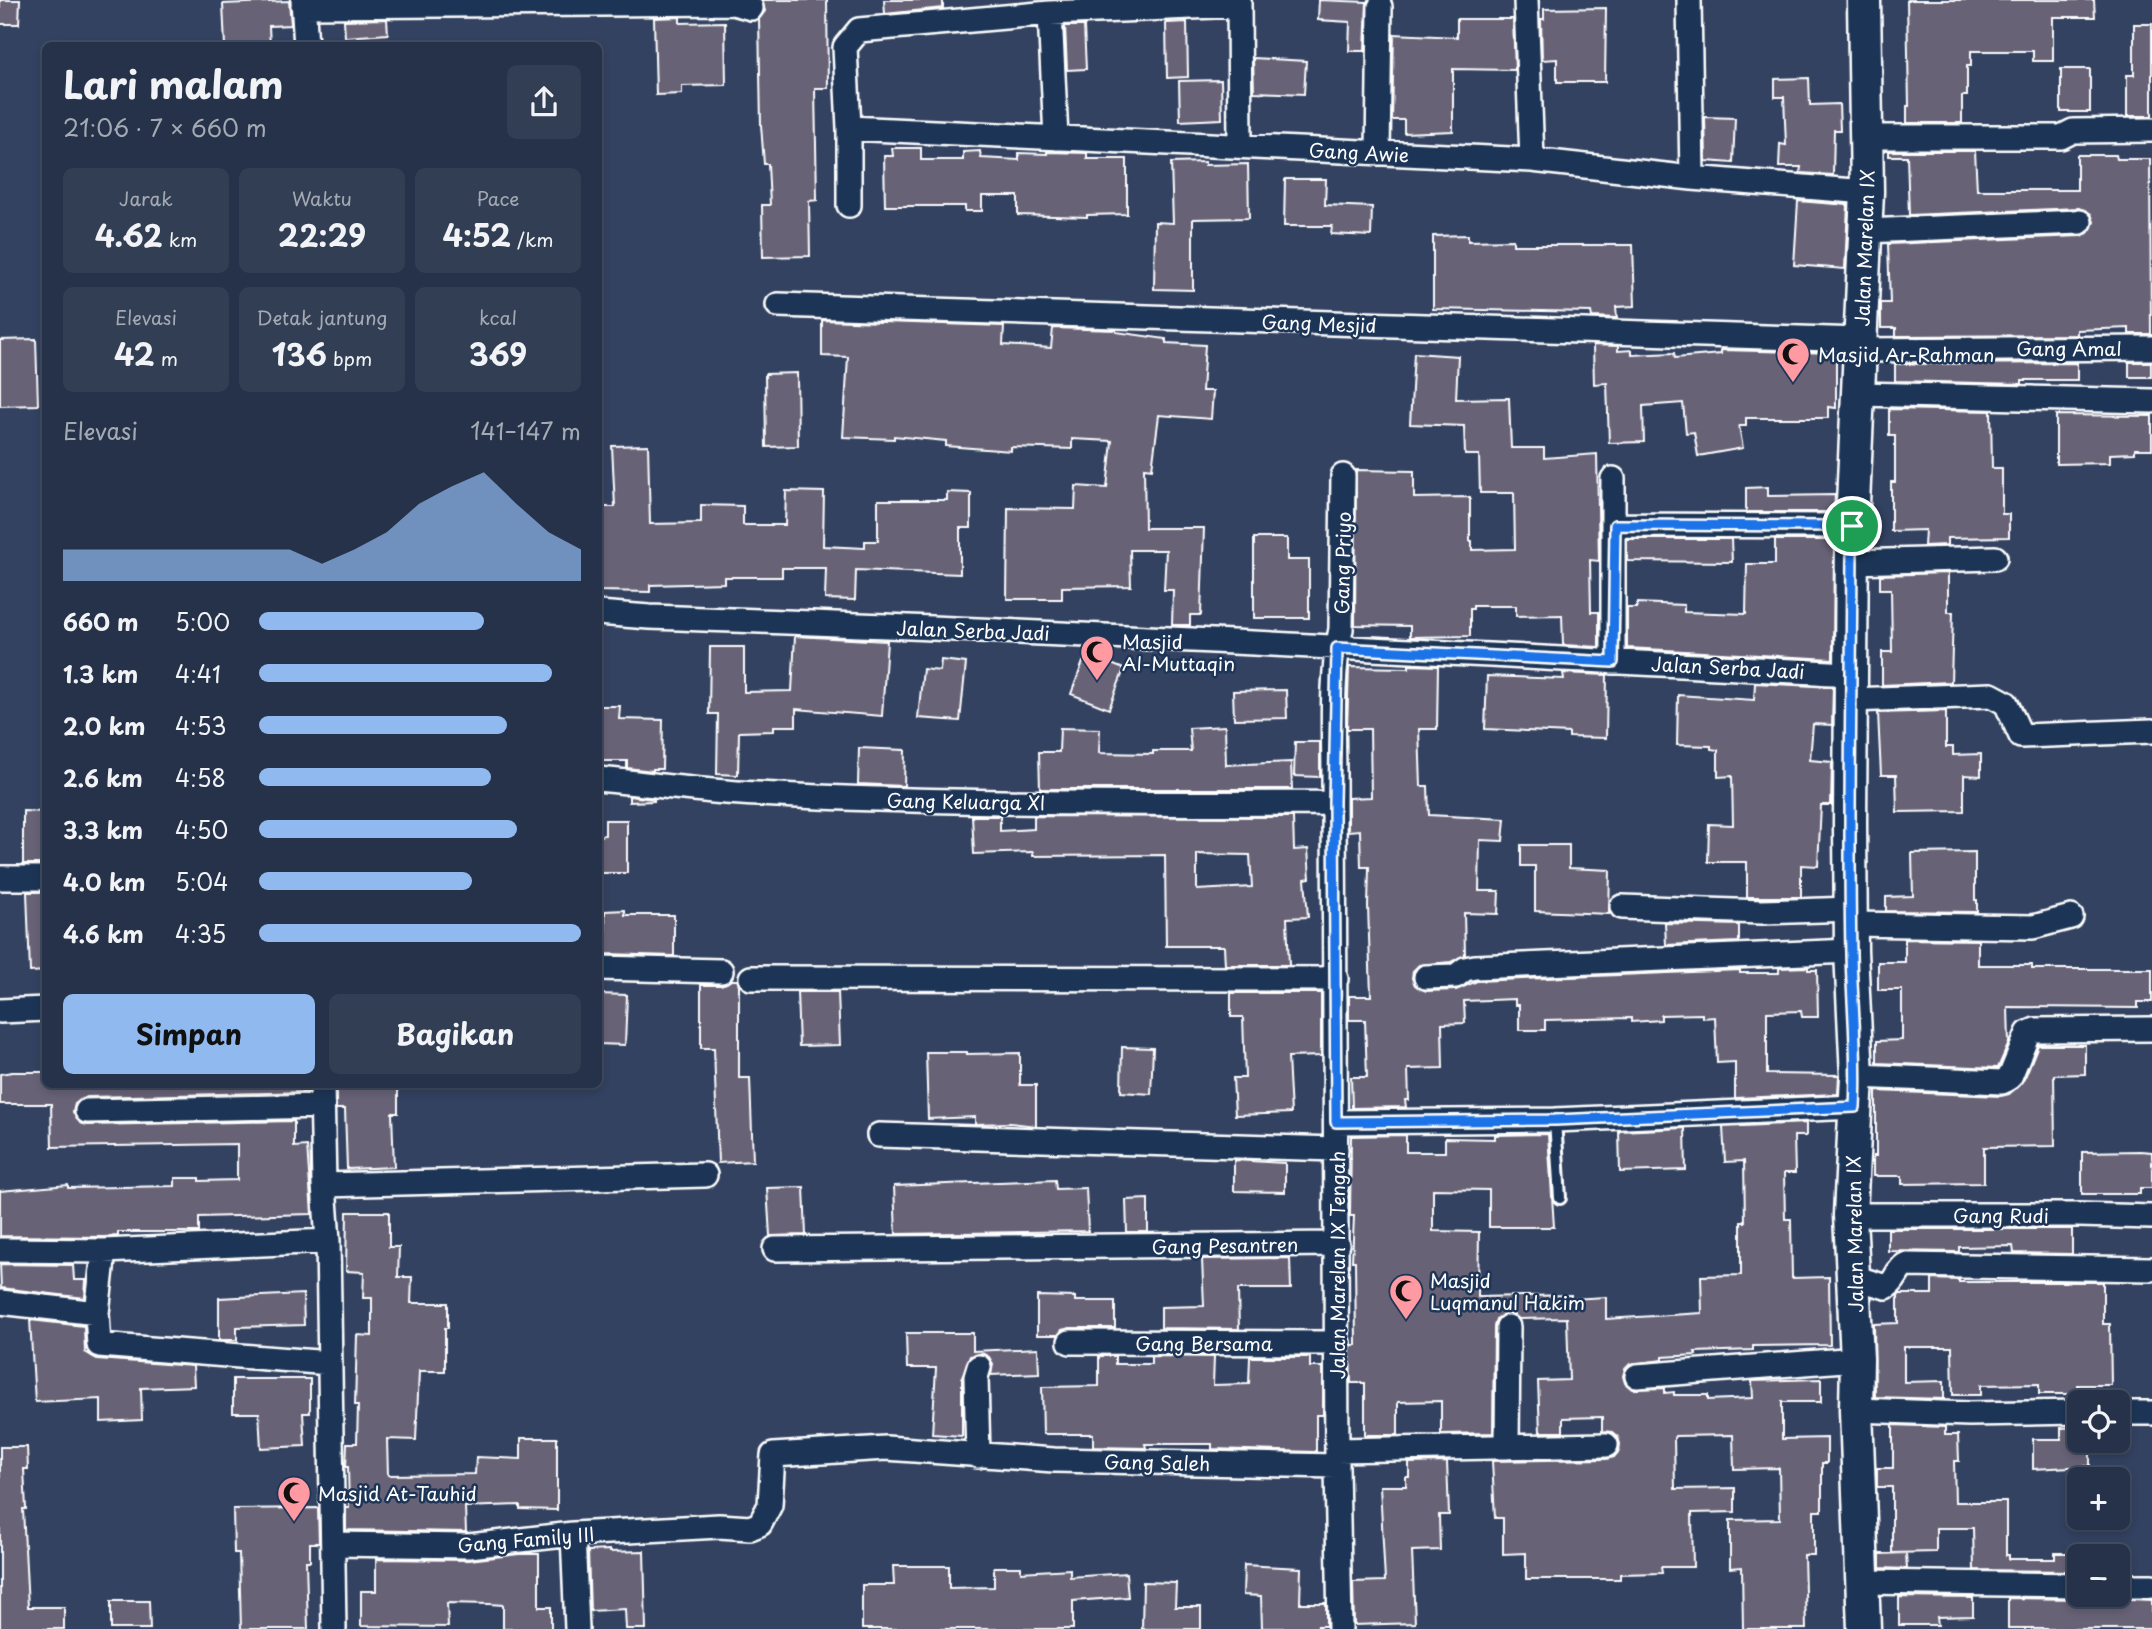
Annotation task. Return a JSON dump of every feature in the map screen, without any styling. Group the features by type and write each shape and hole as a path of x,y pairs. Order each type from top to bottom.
{"main road":[{"name":"Jalan Marelan IX","path":"1864,0 1867,192 1852,526 1851,928 1856,1091 1850,1215 1857,1359 1856,1410 1864,1629"}],"street":[{"path":"1526,0 1532,160"},
{"path":"1689,0 1692,178"},
{"path":"306,42 303,3 733,2 751,8"},
{"path":"849,205 845,47 859,30 1050,13 1239,3 1240,146"},
{"path":"1378,153 1380,7"},
{"path":"1050,13 1056,138"},
{"name":"Gang Awie","path":"849,128 1532,160 1692,178 1867,192"},
{"path":"1867,136 2061,137 2073,131 2152,130"},
{"path":"1865,231 2080,222"},
{"name":"Gang Mesjid","path":"778,305 1860,345"},
{"name":"Gang Amal","path":"1860,345 2152,348"},
{"path":"1859,394 2152,401"},
{"name":"Gang Priyo","path":"1337,648 1341,629 1343,476"},
{"path":"1613,479 1613,662"},
{"path":"1615,525 1852,526"},
{"path":"1852,562 1994,558"},
{"name":"Jalan Serba Jadi","path":"602,613 1226,641 1613,662 1851,687 1991,695 2006,703 2021,736 2152,731"},
{"name":"Jalan Marelan IX Tengah","path":"1337,648 1334,803 1340,1629"},
{"name":"Gang Keluarga XI","path":"602,779 754,794 924,800 1125,804 1334,803"},
{"path":"0,878 42,878"},
{"path":"1622,907 1762,912 1851,928"},
{"path":"1426,977 1456,976 1462,974 1465,968 1851,928 2033,927 2071,917"},
{"path":"602,968 721,971"},
{"path":"751,978 1336,979"},
{"path":"0,1011 42,1009"},
{"path":"1336,1122 1555,1120 1856,1091 2002,1082 2010,1077 2028,1033 2035,1030 2152,1029"},
{"path":"87,1111 323,1096 334,1629"},
{"path":"879,1135 1336,1149"},
{"path":"324,1185 705,1175"},
{"name":"Gang Rudi","path":"1850,1215 2152,1217"},
{"path":"0,1250 104,1251 328,1241"},
{"name":"Gang Pesantren","path":"775,1249 1337,1244"},
{"path":"104,1251 97,1313 99,1345 330,1363"},
{"path":"1853,1277 1886,1287 1893,1284 1899,1269 1905,1265 2152,1269"},
{"path":"0,1303 97,1313"},
{"path":"1507,1447 1508,1328"},
{"name":"Gang Bersama","path":"1070,1342 1338,1343"},
{"path":"1637,1376 1857,1359"},
{"path":"978,1456 976,1377 979,1367"},
{"path":"1856,1410 1969,1414 2067,1412"},
{"path":"2130,1413 2152,1413"},
{"name":"Gang Saleh","path":"719,1527 750,1528 760,1524 770,1505 773,1455 886,1448 1054,1460 1337,1458 1507,1447 1606,1445"},
{"name":"Gang Family III","path":"332,1544 469,1546 573,1534 719,1527"},
{"path":"573,1534 578,1629"},
{"path":"1862,1582 2067,1585"},
{"path":"2130,1586 2152,1586"}],"lane":[{"path":"1555,1120 1560,1198"}],"building":[{"path":"0,0 20,0 19,24 0,24"},
{"path":"762,0 827,0 828,88 815,88 817,200 809,201 810,256 763,257 762,205 770,205 768,164 764,164 761,125 759,19 765,11"},
{"path":"884,0 943,0 943,8 885,14"},
{"path":"1319,0 1367,2 1365,51 1349,51 1350,22 1318,20"},
{"path":"1907,0 2094,0 2095,17 2053,17 2053,61 2033,61 2033,51 1971,51 1971,66 1967,66 1967,96 1962,96 1962,123 1907,123"},
{"path":"289,1 291,25 269,26 270,42 225,42 223,4"},
{"path":"1606,8 1605,82 1557,82 1557,59 1542,60 1541,19 1544,19 1544,9"},
{"path":"680,17 680,23 725,22 726,85 682,86 682,94 656,95 654,18"},
{"path":"387,19 388,34 345,37 344,20"},
{"path":"1457,19 1513,19 1515,70 1453,69 1453,131 1404,133 1404,120 1392,120 1394,34 1457,37"},
{"path":"1187,22 1188,77 1167,78 1166,23"},
{"path":"2134,24 2152,24 2152,116 2127,116 2127,75 2134,75"},
{"path":"1065,26 1084,26 1086,69 1067,70"},
{"path":"1253,58 1306,61 1304,94 1254,92"},
{"path":"2061,69 2090,69 2090,112 2061,112"},
{"path":"1809,78 1810,105 1839,104 1840,130 1834,130 1833,175 1800,173 1801,167 1779,167 1780,144 1786,145 1784,97 1775,97 1775,79"},
{"path":"1221,80 1222,119 1180,121 1179,81"},
{"path":"1705,117 1735,118 1733,163 1706,161"},
{"path":"892,148 921,148 921,160 963,160 963,152 980,151 981,158 1019,160 1019,153 1047,152 1087,153 1087,159 1127,159 1127,214 1087,217 1018,215 1018,196 982,196 982,211 965,211 965,206 885,206 884,156 893,156"},
{"path":"1889,151 1975,151 1977,190 2077,190 2077,155 2116,155 2117,159 2150,159 2151,334 2129,334 2129,328 2077,330 2077,335 1896,336 1896,328 1881,328 1881,303 1890,303 1888,244 2081,236 2088,233 2094,222 2091,214 2079,208 1909,215 1907,156 1889,156"},
{"path":"1205,162 1205,165 1248,164 1249,218 1193,219 1193,290 1154,289 1155,222 1173,223 1171,163"},
{"path":"1285,179 1326,179 1325,205 1372,207 1371,236 1331,234 1332,226 1284,226"},
{"path":"1798,201 1848,205 1845,269 1794,265"},
{"path":"1468,235 1468,241 1513,240 1513,245 1633,245 1635,306 1616,307 1617,318 1592,317 1591,312 1433,309 1433,236"},
{"path":"822,320 1004,326 1003,345 1051,348 1053,328 1116,330 1166,339 1166,343 1205,345 1202,391 1213,391 1211,419 1159,415 1152,469 1144,468 1145,528 1204,528 1201,615 1190,615 1190,625 1172,625 1173,590 1164,590 1166,550 1130,550 1131,586 1062,587 1062,599 1007,599 1008,508 1075,509 1076,486 1107,488 1112,441 1072,439 1072,449 1011,447 1011,451 946,446 946,441 894,436 894,439 843,437 848,357 822,356"},
{"path":"36,339 38,405 0,406 0,340"},
{"path":"1593,345 1618,346 1618,351 1632,350 1632,355 1674,353 1675,358 1721,354 1721,350 1836,353 1836,408 1828,407 1828,418 1746,418 1746,426 1739,426 1743,448 1698,456 1694,432 1686,433 1683,403 1643,406 1644,442 1609,443 1607,383 1594,384"},
{"path":"1414,353 1458,356 1456,399 1509,398 1511,448 1544,448 1544,458 1597,454 1599,561 1590,560 1591,612 1599,612 1599,647 1563,645 1562,615 1516,616 1516,606 1473,606 1473,609 1470,609 1470,636 1410,637 1410,626 1355,625 1356,470 1414,471 1414,498 1470,497 1472,550 1515,549 1514,493 1480,493 1479,455 1465,455 1464,426 1410,424"},
{"path":"2129,362 2151,362 2151,377 2129,377"},
{"path":"2077,363 2077,380 2022,380 2022,384 1895,381 1895,364"},
{"path":"797,373 798,446 766,447 765,374"},
{"path":"1889,409 1991,411 1992,468 2002,468 2002,514 2009,514 2009,537 1947,538 1947,545 1924,546 1925,530 1891,531 1895,436 1889,436"},
{"path":"2056,415 2152,416 2152,449 2110,454 2110,463 2056,464"},
{"path":"648,445 650,524 701,523 701,505 743,506 743,525 785,525 786,491 824,492 823,546 865,548 865,541 878,541 878,500 947,500 947,492 971,493 971,528 960,528 960,574 856,570 855,600 825,599 826,568 782,568 782,577 724,577 724,583 650,585 650,592 602,591 602,507 615,507 612,446"},
{"path":"1768,487 1768,496 1835,495 1834,512 1746,512 1746,488"},
{"path":"1254,538 1287,538 1287,560 1309,560 1309,618 1254,618"},
{"path":"1627,539 1731,539 1732,562 1627,561"},
{"path":"1775,540 1834,540 1833,659 1627,648 1627,608 1637,608 1637,603 1684,605 1684,612 1746,614 1747,564 1775,564"},
{"path":"1948,573 1948,612 1953,612 1951,682 1882,685 1882,652 1892,652 1891,589 1880,589 1880,575"},
{"path":"795,636 887,641 882,716 796,709 796,726 774,726 774,731 739,732 738,775 717,774 718,714 709,714 710,647 744,647 744,692 792,691"},
{"name":"Masjid Al-Muttaqin","path":"1086,654 1124,669 1109,709 1071,694"},
{"path":"941,660 966,663 960,721 918,718 923,669 940,671"},
{"path":"1409,665 1438,666 1437,729 1419,729 1421,786 1428,786 1429,815 1505,819 1503,841 1480,840 1479,891 1499,891 1498,914 1464,913 1465,955 1451,962 1419,965 1413,971 1415,985 1426,991 1456,990 1477,981 1740,970 1740,973 1779,973 1779,968 1808,967 1808,970 1817,970 1818,1017 1802,1017 1801,1011 1767,1012 1767,1074 1839,1075 1838,1094 1735,1098 1735,1062 1717,1063 1715,1017 1702,1018 1702,1014 1661,1015 1661,1020 1631,1022 1631,1018 1545,1020 1545,1030 1519,1030 1519,1005 1515,1005 1515,999 1464,1001 1465,1023 1442,1024 1443,1068 1408,1069 1409,1100 1405,1100 1406,1107 1352,1108 1351,1077 1367,1077 1365,1020 1349,1020 1349,996 1371,996 1369,867 1361,867 1360,830 1348,831 1348,798 1371,797 1370,729 1347,729 1349,667 1409,668"},
{"path":"1563,673 1607,675 1606,738 1569,737 1569,733 1485,729 1487,676 1564,679"},
{"path":"1755,683 1833,687 1832,725 1813,724 1810,760 1832,762 1831,805 1821,805 1818,866 1801,865 1801,897 1747,897 1747,862 1708,862 1709,824 1733,825 1732,776 1718,777 1718,750 1711,749 1711,746 1677,745 1678,695 1754,700"},
{"path":"1286,690 1287,718 1234,719 1233,691"},
{"path":"602,706 620,706 619,719 663,720 662,769 653,771 627,768 627,761 602,761"},
{"path":"1946,711 1946,747 1953,747 1953,755 1981,754 1981,776 1964,775 1964,811 1897,812 1896,775 1881,775 1878,713"},
{"path":"1225,726 1226,765 1291,762 1292,789 1040,789 1039,752 1059,752 1060,728 1100,729 1099,753 1153,754 1153,751 1191,751 1189,728"},
{"path":"1295,742 1320,742 1320,777 1294,776"},
{"path":"859,748 905,750 904,786 858,784"},
{"path":"629,796 654,799 654,801 629,802"},
{"path":"23,811 42,812 42,864 23,864"},
{"path":"972,816 1000,816 1000,831 1034,829 1034,816 1293,817 1294,850 1308,849 1310,878 1305,879 1308,917 1287,918 1289,965 1225,965 1224,946 1166,946 1165,855 1033,856 1033,852 974,854","holes":["1197,854 1250,855 1252,887 1197,890"]},
{"path":"605,820 627,820 627,873 602,873 602,835 605,835"},
{"path":"1521,845 1569,845 1569,868 1610,870 1609,914 1535,911 1535,866 1521,866"},
{"path":"1975,852 1977,912 1886,911 1886,897 1913,896 1912,853"},
{"path":"27,892 42,892 42,971 30,972"},
{"path":"625,910 625,915 674,915 674,956 606,954 605,911"},
{"path":"1665,923 1739,925 1739,942 1666,945"},
{"path":"1905,939 1978,940 1978,965 2032,965 2032,969 2152,969 2152,1002 2138,1002 2138,1008 2008,1007 2009,1043 1998,1068 1877,1063 1877,1041 1902,1040 1902,990 1878,990 1878,962 1905,962"},
{"path":"737,980 739,985 739,1078 750,1078 753,1161 718,1163 714,1048 701,1048 701,985 721,985"},
{"path":"797,992 838,992 840,1045 799,1046"},
{"path":"1231,993 1321,993 1321,1056 1288,1057 1291,1113 1235,1115 1233,1078 1245,1078 1243,1017 1231,1017"},
{"path":"602,994 627,995 625,1045 602,1044"},
{"path":"2038,1045 2085,1045 2085,1074 2054,1075 2055,1146 1984,1147 1984,1183 1902,1184 1902,1176 1873,1176 1873,1156 1876,1156 1876,1091 2001,1096 2009,1094 2023,1082"},
{"path":"1122,1047 1153,1048 1151,1094 1121,1092"},
{"path":"926,1052 1020,1053 1020,1085 1036,1085 1036,1126 1010,1123 975,1124 975,1117 928,1119"},
{"path":"42,1072 42,1088 308,1088 308,1092 87,1097 75,1104 73,1112 80,1123 87,1125 294,1121 294,1147 307,1146 312,1214 199,1217 199,1232 118,1232 118,1236 104,1237 0,1236 0,1191 68,1185 68,1188 175,1186 175,1178 199,1178 199,1181 237,1180 237,1144 52,1147 51,1104 0,1104 0,1074"},
{"path":"336,1088 398,1088 398,1113 392,1113 394,1167 347,1169 345,1109 336,1109"},
{"path":"1806,1123 1806,1136 1794,1136 1795,1173 1784,1173 1785,1219 1791,1219 1792,1278 1829,1277 1830,1345 1753,1346 1753,1350 1695,1352 1696,1355 1663,1357 1663,1360 1630,1364 1623,1376 1625,1383 1632,1389 1665,1388 1665,1393 1674,1392 1674,1395 1708,1395 1708,1400 1753,1398 1752,1381 1821,1379 1821,1402 1782,1402 1782,1439 1827,1438 1827,1463 1822,1463 1822,1511 1814,1511 1814,1555 1804,1555 1806,1629 1743,1629 1742,1567 1730,1568 1730,1520 1780,1519 1779,1468 1734,1469 1733,1435 1674,1438 1675,1489 1735,1488 1735,1512 1692,1513 1693,1567 1661,1567 1662,1573 1620,1574 1620,1579 1526,1579 1526,1553 1503,1554 1503,1518 1495,1518 1492,1461 1606,1459 1614,1457 1619,1451 1618,1437 1612,1432 1602,1431 1602,1417 1563,1418 1563,1432 1540,1432 1538,1381 1569,1380 1567,1318 1519,1319 1507,1313 1496,1319 1493,1433 1441,1434 1441,1401 1398,1402 1398,1435 1365,1435 1365,1383 1351,1383 1350,1349 1352,1345 1356,1345 1355,1261 1352,1261 1354,1216 1350,1216 1351,1136 1406,1135 1406,1152 1445,1152 1445,1138 1495,1139 1495,1135 1548,1134 1554,1227 1489,1227 1489,1190 1433,1189 1433,1231 1479,1232 1478,1297 1606,1297 1606,1319 1702,1313 1701,1276 1741,1275 1741,1222 1745,1222 1744,1161 1725,1162 1723,1127"},
{"path":"1685,1128 1686,1170 1620,1172 1619,1131"},
{"path":"2082,1152 2152,1152 2152,1188 2140,1188 2140,1194 2082,1194"},
{"path":"1234,1160 1285,1163 1285,1192 1234,1191"},
{"path":"1055,1180 1056,1189 1086,1188 1088,1231 896,1234 894,1186"},
{"path":"804,1187 806,1235 770,1236 767,1188"},
{"path":"1148,1199 1148,1232 1127,1232 1126,1200"},
{"path":"347,1212 389,1212 389,1247 399,1247 398,1277 412,1277 411,1303 448,1303 445,1371 419,1371 416,1440 387,1439 388,1475 475,1474 476,1457 521,1459 521,1438 557,1438 557,1510 520,1509 520,1505 465,1507 466,1532 346,1530 346,1508 349,1508 347,1443 357,1443 357,1335 372,1336 372,1298 363,1298 364,1272 346,1271"},
{"path":"1888,1229 2072,1229 2072,1254 2014,1253 2013,1246 1959,1247 1959,1252 1888,1251"},
{"path":"1290,1258 1291,1289 1238,1289 1239,1329 1161,1328 1161,1307 1204,1306 1202,1259"},
{"path":"0,1264 73,1265 74,1280 86,1280 85,1298 1,1288"},
{"path":"1932,1279 1959,1282 2103,1282 2103,1324 2110,1324 2111,1385 2078,1385 2078,1390 2067,1390 2067,1394 2039,1394 2039,1384 1981,1385 1981,1395 1953,1395 1952,1347 1904,1347 1904,1382 1944,1381 1944,1399 1875,1397 1874,1324 1898,1323 1900,1294 1932,1294"},
{"path":"303,1294 304,1325 237,1327 237,1340 219,1340 219,1298"},
{"path":"1037,1296 1075,1297 1075,1301 1115,1301 1115,1328 1070,1328 1062,1330 1058,1335 1037,1335"},
{"path":"30,1320 84,1326 85,1352 97,1359 193,1366 194,1386 141,1388 142,1420 101,1422 101,1399 35,1402"},
{"path":"906,1333 973,1333 973,1351 1038,1348 1039,1373 991,1375 993,1364 989,1357 982,1353 970,1356 962,1377 962,1436 932,1434 936,1368 907,1368"},
{"path":"1099,1356 1115,1356 1115,1364 1151,1364 1151,1356 1214,1357 1213,1385 1249,1384 1250,1357 1310,1357 1310,1367 1323,1367 1323,1415 1316,1415 1316,1452 1212,1449 1212,1444 1145,1444 1146,1448 1093,1447 1093,1434 1043,1434 1042,1387 1099,1386"},
{"path":"233,1379 310,1379 310,1413 303,1413 305,1446 261,1448 259,1413 233,1413"},
{"path":"1893,1425 1945,1427 1945,1435 1958,1435 1959,1461 1954,1461 1955,1502 2006,1502 2006,1555 2009,1555 2009,1559 2055,1559 2055,1553 2067,1553 2067,1571 1974,1570 1973,1528 1936,1528 1936,1552 1892,1553 1892,1487 1877,1487 1877,1468 1893,1468"},
{"path":"2061,1428 2067,1428 2067,1453 2090,1453 2090,1466 2033,1469 2033,1439 2061,1439"},
{"path":"0,1447 27,1447 28,1469 24,1469 26,1509 23,1509 28,1607 64,1607 64,1629 0,1629"},
{"path":"1447,1462 1449,1515 1439,1515 1440,1550 1412,1551 1415,1623 1354,1625 1353,1582 1385,1581 1380,1486 1406,1486 1409,1463"},
{"path":"318,1508 319,1543 310,1543 310,1561 306,1561 308,1629 241,1629 239,1553 234,1553 233,1509"},
{"path":"588,1551 644,1551 646,1629 626,1629 625,1609 590,1611"},
{"path":"1906,1553 1907,1569 1880,1568 1880,1554"},
{"path":"539,1554 539,1607 551,1607 551,1629 503,1629 503,1605 447,1603 448,1627 361,1626 361,1591 376,1591 376,1559 469,1560"},
{"path":"1244,1565 1301,1568 1300,1603 1326,1603 1326,1626 1262,1628 1261,1596 1243,1595"},
{"path":"893,1566 949,1566 949,1588 994,1587 994,1567 1021,1567 1021,1572 1070,1569 1070,1577 1126,1573 1128,1597 1073,1601 1073,1629 862,1629 862,1585 894,1585"},
{"path":"1143,1582 1176,1583 1175,1607 1201,1607 1201,1629 1142,1629"},
{"path":"1899,1597 1973,1598 1973,1616 1937,1617 1938,1625 1899,1625"},
{"path":"2008,1598 2067,1599 2067,1607 2130,1607 2130,1599 2152,1600 2152,1629 2008,1629"},
{"path":"111,1601 149,1601 150,1629 111,1629"}],"place":[{"name":"Masjid Ar-Rahman","path":"1793,384"},
{"name":"Masjid Al-Muttaqin","path":"1097,682"},
{"name":"Masjid Luqmanul Hakim","path":"1406,1321"},
{"name":"Masjid At-Tauhid","path":"294,1523"}],"route":[{"path":"1615,525 1852,526 1850,823 1851,951 1857,1076 1855,1107 1555,1120 1336,1122 1334,803 1337,648 1613,662 1615,525"}]}
